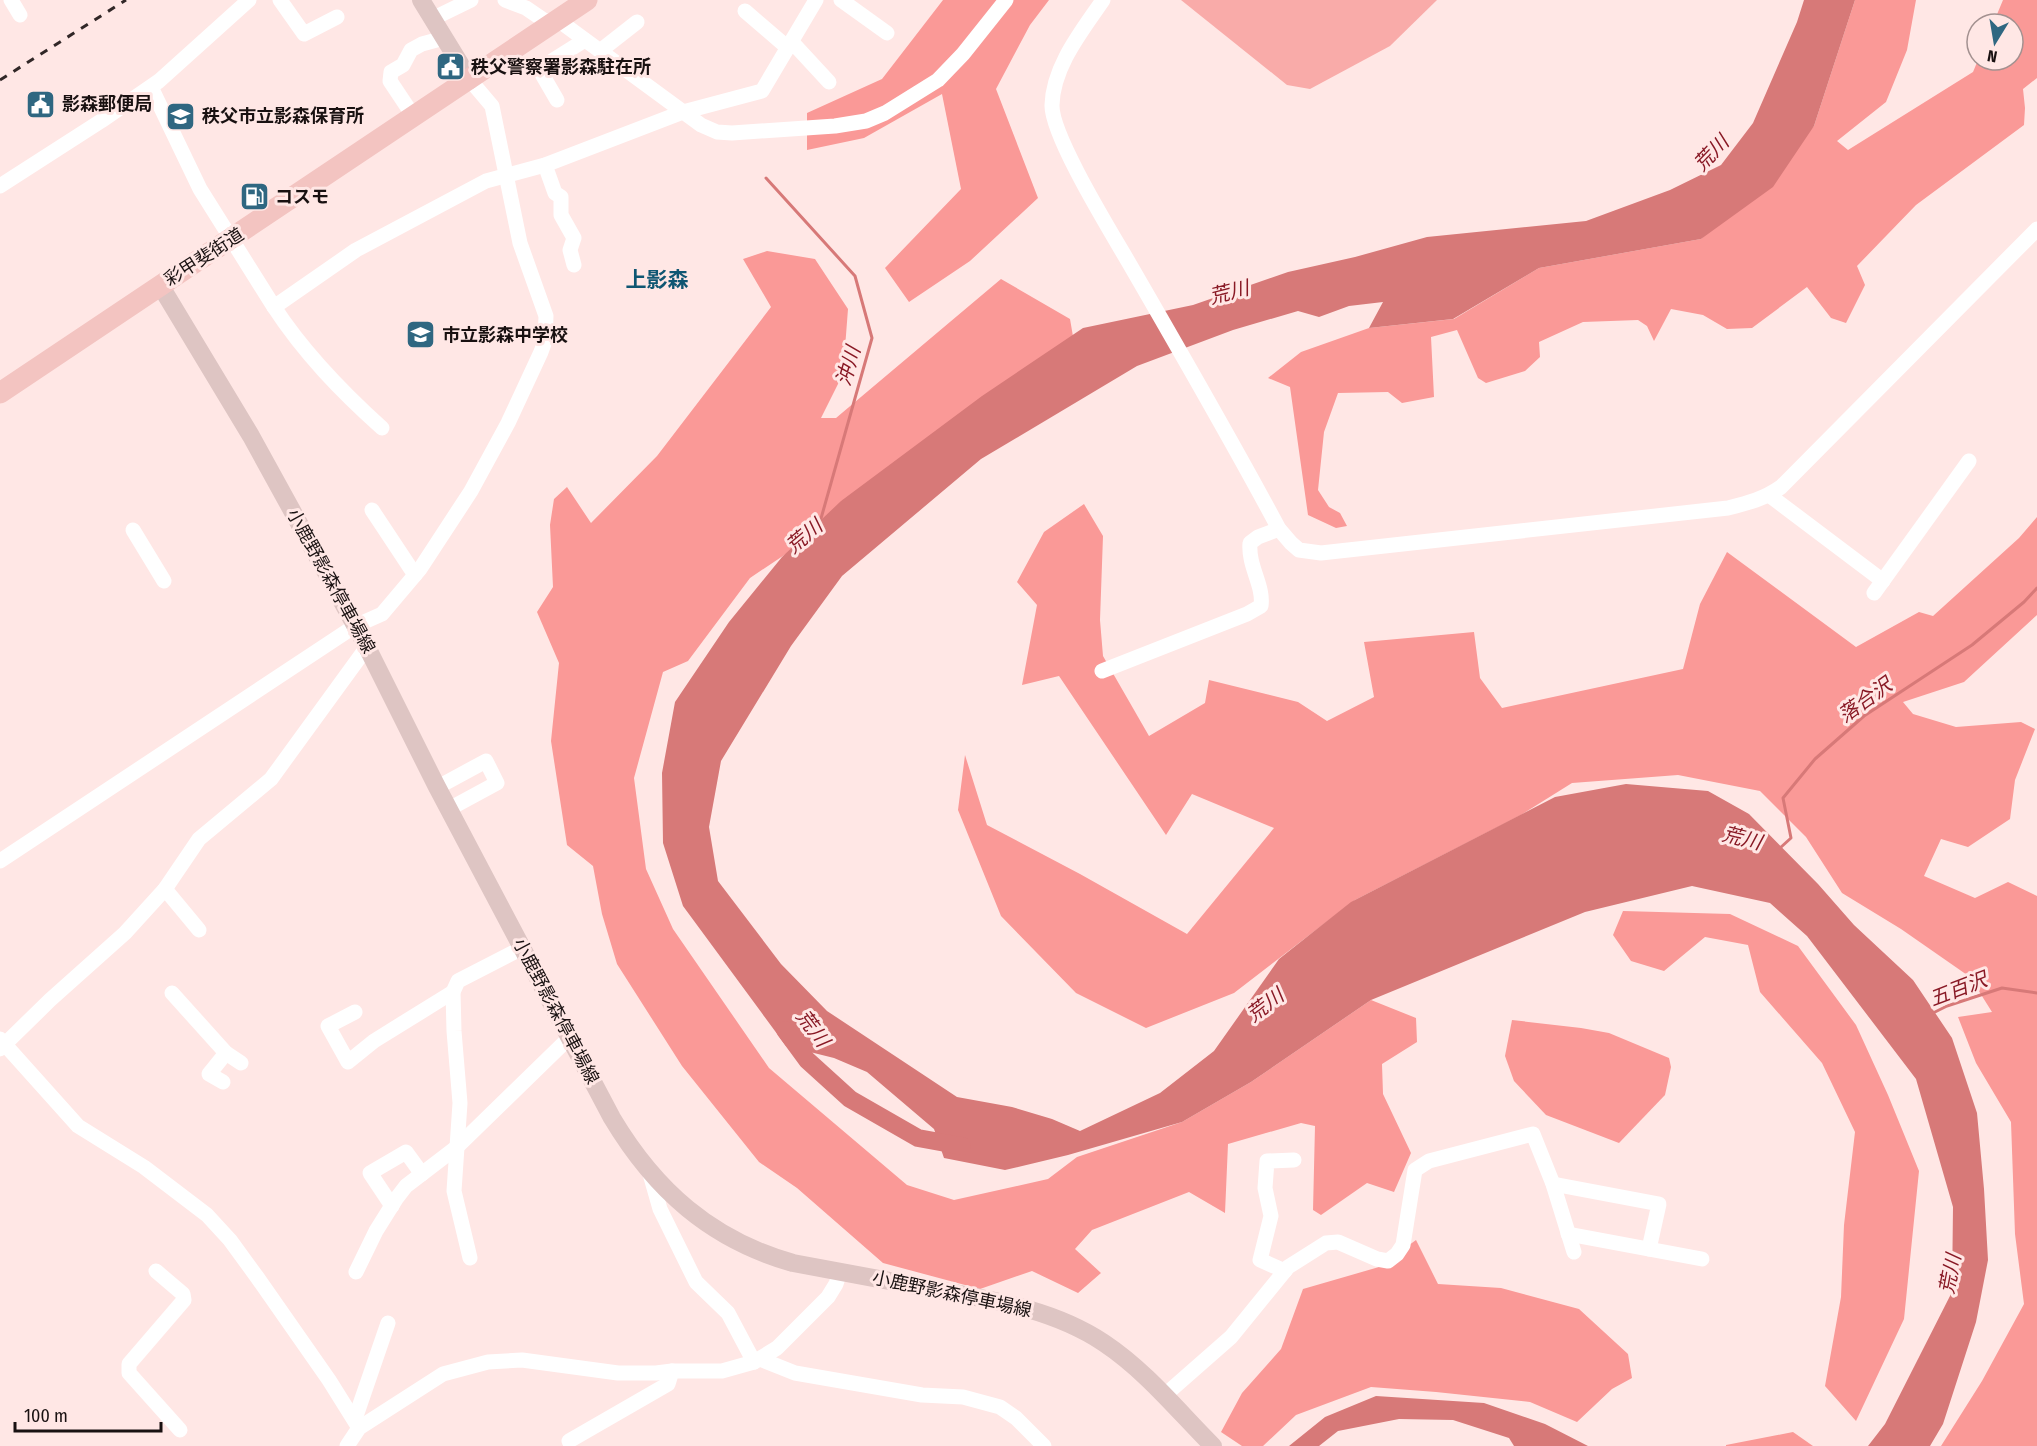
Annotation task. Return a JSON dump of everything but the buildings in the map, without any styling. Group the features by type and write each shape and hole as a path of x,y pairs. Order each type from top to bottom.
{"highway":[{"name":"彩甲斐街道","path":"0,393 587,0"}],"main road":[{"path":"421,0 470,80"},
{"name":"小鹿野影森停車場線","path":"160,285 251,436 367,647 449,809 612,1118 628,1146 650,1174 674,1199 702,1221 765,1255 794,1263 987,1299 1040,1312 1057,1319 1104,1343 1165,1395 1211,1444"}],"street":[{"path":"11,0 20,15"},
{"path":"0,186 151,87 249,0"},
{"path":"280,0 304,34 337,17"},
{"path":"432,19 471,0"},
{"path":"505,0 526,8 545,21 558,20 683,112 717,132 732,133 804,129 866,121 906,102 938,80 963,54 1006,0"},
{"path":"274,307 356,250 486,181 545,165 683,112 762,91 816,0"},
{"path":"841,0 887,33"},
{"path":"1103,0 1078,36 1055,81 1052,107 1055,126 1099,211 1279,529 1299,550 1321,553 1728,508 1753,502 1769,495 1821,448 2037,229"},
{"path":"745,11 790,45 829,82"},
{"path":"600,51 636,22"},
{"path":"414,117 390,81 392,72 403,65 411,50 422,44 444,38"},
{"path":"557,100 539,69 585,40"},
{"path":"0,861 355,626 382,614 416,575 471,491 508,423 545,341 546,316 520,243 492,106 470,80"},
{"path":"151,87 195,179 274,307 305,351 338,387 382,428"},
{"path":"545,165 555,193 561,197 561,215 574,238 570,250 574,265"},
{"path":"1769,495 1878,587 1969,461"},
{"path":"372,510 416,575"},
{"path":"1102,671 1248,614 1261,606 1262,597 1249,557 1250,543 1258,537 1279,529"},
{"path":"133,530 164,581"},
{"path":"357,1424 257,1277 230,1240 207,1215 144,1167 78,1126 2,1044 125,933 165,889 199,839 271,779 367,647"},
{"path":"438,787 486,760 497,783 449,809"},
{"path":"165,889 199,930"},
{"path":"470,1258 454,1191 460,1103 453,992 458,981 522,948"},
{"path":"356,1012 328,1026 348,1062 374,1041 453,992"},
{"path":"172,993 226,1053 241,1063"},
{"path":"356,1272 376,1231 406,1186 457,1147 570,1037"},
{"path":"223,1082 209,1074 226,1053"},
{"path":"1165,1395 1231,1337 1285,1270 1326,1242 1338,1242 1377,1260 1388,1261 1397,1254 1403,1245 1414,1170 1429,1161 1533,1134 1553,1184 1574,1252"},
{"path":"392,1206 370,1173 406,1152 422,1174"},
{"path":"1285,1270 1260,1260 1271,1216 1265,1188 1266,1170 1267,1161 1294,1160"},
{"path":"650,1174 660,1209 696,1282 728,1313 757,1360 795,1372 922,1395 963,1397 1000,1407 1016,1418 1044,1446"},
{"path":"1553,1184 1659,1204 1649,1249"},
{"path":"1568,1234 1702,1259"},
{"path":"156,1271 183,1294 184,1300 129,1364 129,1373 180,1430"},
{"path":"357,1424 443,1374 488,1362 522,1360 618,1372 656,1373 722,1371 757,1360 777,1348 828,1297 840,1272"},
{"path":"347,1446 357,1424 388,1323"},
{"path":"569,1441 668,1384 672,1371"}],"shaded area":[{"path":"943,0 1049,0 1030,25 996,89 1038,198 970,261 909,302 885,268 961,189 942,94 864,138 807,150 807,113 882,79"},
{"path":"1181,0 1437,0 1390,46 1310,89 1287,85"},
{"path":"1855,0 1916,0 1907,50 1886,102 1837,141 1848,150 1973,72 2025,72 2025,12 1998,12 2003,0 2037,0 2037,78 2023,89 2024,125 1916,205 1857,266 1865,285 1846,323 1831,318 1807,287 1752,328 1727,329 1703,315 1671,309 1654,341 1647,326 1638,320 1583,322 1539,342 1540,357 1525,371 1486,383 1478,378 1457,330 1431,337 1434,397 1402,403 1388,392 1338,393 1324,432 1318,490 1329,507 1340,513 1347,526 1336,528 1308,515 1290,387 1268,378 1301,352 1369,328 1454,319 1539,268 1701,239 1814,126"},
{"path":"767,251 815,259 848,309 843,374 821,418 836,418 1001,279 1070,319 1075,348 908,472 750,578 688,661 663,672 634,778 646,869 673,929 769,1068 907,1185 954,1200 1048,1179 1077,1157 1182,1122 1251,1082 1371,1000 1416,1018 1417,1042 1382,1064 1383,1094 1411,1153 1394,1192 1367,1183 1321,1215 1313,1210 1315,1126 1301,1123 1228,1144 1225,1213 1189,1192 1092,1230 1075,1249 1101,1273 1078,1293 1032,1271 980,1289 883,1263 797,1188 759,1162 682,1066 617,964 602,914 593,866 567,845 551,741 559,663 537,612 553,587 550,525 554,499 567,487 591,523 657,456 771,307 743,259"},
{"path":"1084,504 1103,536 1100,620 1103,656 1149,736 1205,703 1209,680 1298,702 1327,721 1374,697 1364,642 1474,632 1480,678 1502,708 1683,669 1700,604 1727,552 1856,647 1919,612 1933,616 2019,538 2037,517 2037,615 1964,682 1903,702 1913,714 1956,727 2021,722 2035,729 2015,780 2010,819 1968,847 1941,839 1924,876 1975,898 2008,882 2037,896 2037,1446 1941,1446 1982,1381 2024,1304 2015,1234 2011,1122 1976,1063 1958,1017 1992,1012 1970,977 1901,929 1842,893 1806,837 1760,791 1678,775 1572,783 1521,815 1355,900 1234,993 1146,1028 1076,993 1001,916 958,810 965,755 987,825 1187,934 1274,828 1192,794 1166,835 1059,676 1022,685 1037,605 1017,582 1044,532"},
{"path":"1623,911 1730,914 1798,946 1856,1025 1888,1095 1919,1171 1904,1319 1856,1421 1825,1386 1841,1297 1844,1225 1855,1132 1822,1063 1760,992 1748,945 1705,937 1664,971 1631,961 1613,935"},
{"path":"1512,1020 1609,1033 1669,1058 1671,1067 1665,1095 1619,1143 1546,1115 1514,1081 1505,1056"},
{"path":"1416,1240 1438,1284 1501,1288 1579,1309 1628,1354 1632,1378 1612,1389 1577,1422 1530,1402 1371,1387 1296,1415 1263,1446 1242,1446 1221,1432 1242,1393 1281,1349 1303,1289 1379,1267"},
{"path":"1793,1432 1813,1446 1726,1446 1726,1445"}],"water":[{"path":"1804,0 1855,0 1814,126 1773,187 1701,239 1539,268 1453,319 1369,328 1383,302 1349,306 1319,317 1298,311 1233,330 1137,366 981,459 842,576 791,646 721,761 709,827 718,881 781,964 827,1011 957,1097 1012,1107 1052,1119 1080,1131 1160,1093 1214,1051 1279,959 1351,902 1555,797 1626,784 1708,791 1749,814 1818,884 1854,925 1913,980 1952,1038 1977,1113 1988,1260 1976,1322 1943,1424 1930,1446 1868,1446 1885,1424 1952,1292 1953,1207 1916,1079 1807,936 1770,903 1692,886 1585,912 1371,1000 1251,1082 1182,1122 1068,1155 1005,1170 944,1158 934,1129 867,1072 834,1058 786,1046 683,906 663,843 662,773 675,702 729,622 782,557 841,501 982,396 1083,328 1193,305 1288,272 1355,257 1427,237 1586,221 1670,190 1721,165 1753,123 1797,22"},
{"path":"1376,1396 1484,1403 1545,1424 1588,1446 1514,1446 1509,1438 1453,1420 1399,1419 1338,1431 1319,1446 1289,1446 1325,1417"}],"waterway":[{"name":"沖川","path":"766,178 855,276 872,338 820,522"},
{"name":"落合沢","path":"1780,848 1791,838 1783,798 1815,759 1864,716 1972,645 2024,602 2037,588"},
{"name":"五百沢","path":"1933,1013 1947,1006 2002,988 2037,993"},
{"name":"荒川","path":"785,1030 807,1060 850,1099 918,1138 962,1146"}],"railway":[{"path":"0,80 126,0"}],"place":[{"name":"秩父警察署影森駐在所","path":"450,67"},
{"name":"影森郵便局","path":"41,104"},
{"name":"秩父市立影森保育所","path":"181,116"},
{"name":"コスモ","path":"254,197"},
{"name":"市立影森中学校","path":"421,335"}],"district":[{"name":"上影森","path":"657,280"}]}
